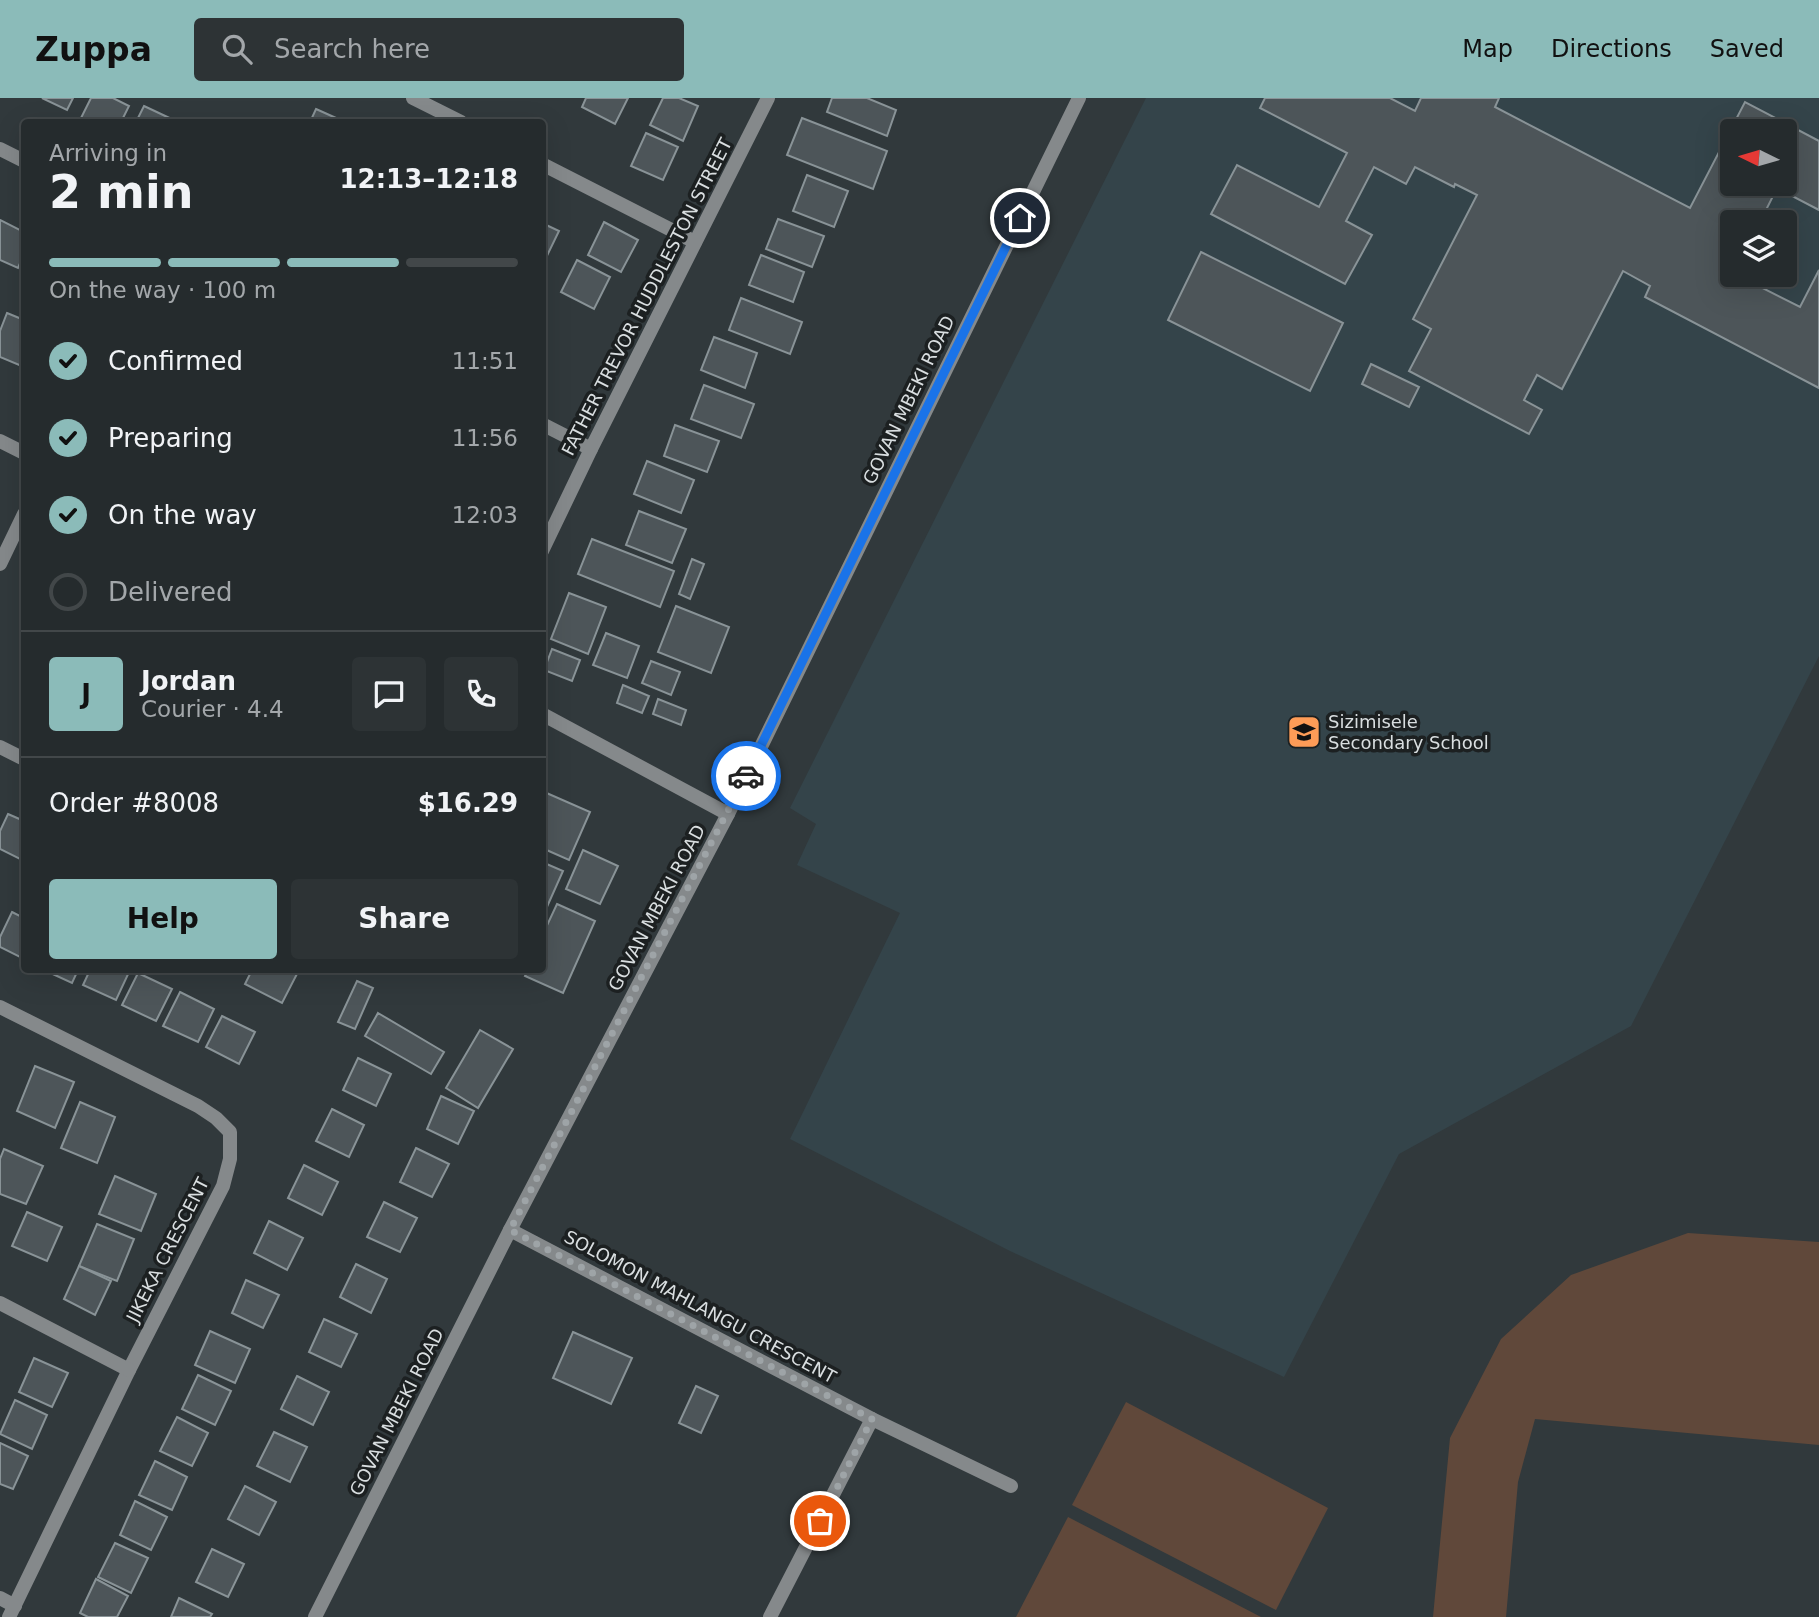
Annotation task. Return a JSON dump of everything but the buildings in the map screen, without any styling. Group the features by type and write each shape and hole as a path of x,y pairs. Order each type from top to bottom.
{"street":[{"path":"412,98 455,119"},
{"name":"FATHER TREVOR HUDDLESTON STREET","path":"546,543 768,98"},
{"name":"GOVAN MBEKI ROAD","path":"315,1617 510,1230 728,814 1079,98"},
{"path":"0,149 21,160"},
{"path":"546,166 695,242"},
{"path":"546,426 591,449"},
{"path":"0,441 21,452"},
{"path":"0,564 21,520"},
{"path":"546,716 728,814"},
{"path":"0,747 21,758"},
{"name":"JIKEKA CRESCENT","path":"0,1007 198,1106 230,1132 230,1159 223,1185 129,1370 12,1611"},
{"name":"SOLOMON MAHLANGU CRESCENT","path":"510,1230 872,1419 1011,1486"},
{"path":"0,1303 129,1370"},
{"path":"770,1617 872,1419"},
{"path":"0,1598 12,1611"}],"shaded area":[{"name":"Sizimisele Secondary School","path":"1146,98 1819,98 1819,656 1631,1026 1399,1154 1284,1377 1010,1251 790,1139 900,913 797,865 816,824 790,808"},
{"path":"1688,1233 1819,1242 1819,1445 1535,1419 1518,1482 1506,1617 1433,1617 1450,1438 1501,1339 1571,1275"},
{"path":"1126,1402 1328,1508 1276,1610 1072,1505"},
{"path":"1068,1517 1261,1617 1016,1617"}],"way so far":[{"path":"746,776 510,1230 872,1419 820,1521"}],"place":[{"name":"Sizimisele Secondary School","path":"1304,732"}],"route":[{"path":"746,776 1020,218"}]}
